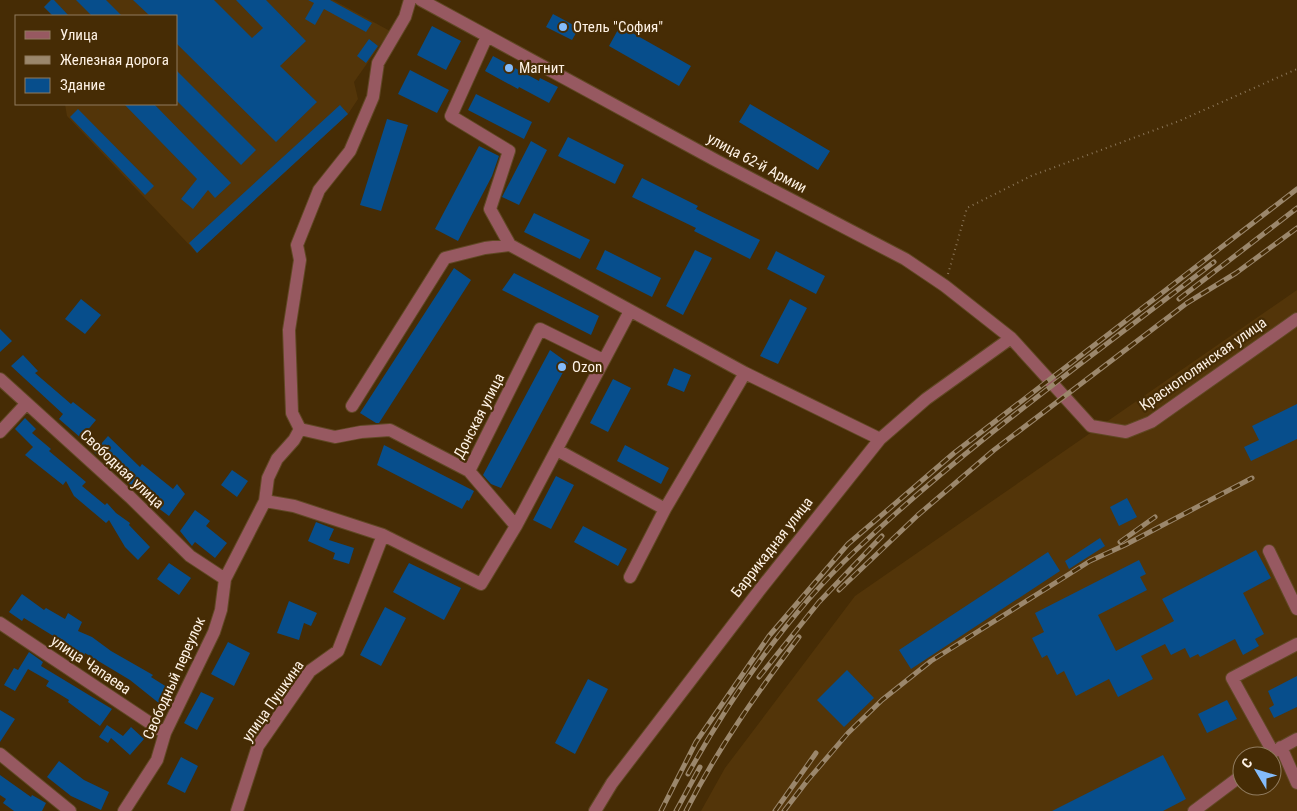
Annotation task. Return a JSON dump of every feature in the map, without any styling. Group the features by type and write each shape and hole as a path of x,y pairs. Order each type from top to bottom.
{"street":[{"path":"300,429 292,414 289,330 300,260 297,245 319,190 350,151 373,97 378,63 405,17 410,0"},
{"name":"улица 62-й Армии","path":"421,0 905,259 945,286 1011,338 1054,386"},
{"path":"488,36 451,116 509,151 490,209 510,245 745,373 880,439"},
{"path":"352,406 445,258 485,248 510,245"},
{"path":"265,501 294,506 383,535 481,584 516,526 630,311"},
{"name":"Краснополянская улица","path":"1054,386 1092,426 1126,432 1151,422 1297,319"},
{"name":"Донская улица","path":"300,429 335,437 361,432 390,430 469,471 540,329 603,360"},
{"name":"Баррикадная улица","path":"595,811 612,783 762,587 880,439 926,399 1011,338"},
{"path":"630,577 665,509 745,373"},
{"name":"Свободная улица","path":"0,379 130,497 190,556 225,579"},
{"path":"0,432 26,404"},
{"name":"Свободный переулок","path":"124,811 157,760 165,733 214,632 221,610 225,579 265,501 268,478 277,459 294,440 300,429"},
{"path":"557,450 665,509"},
{"path":"469,471 516,526"},
{"name":"улица Пушкина","path":"237,811 258,746 310,671 338,651 383,535"},
{"path":"1269,551 1297,609"},
{"name":"улица Чапаева","path":"0,623 165,733"},
{"path":"1271,746 1232,678 1297,644"},
{"path":"1282,747 1297,739"},
{"path":"0,754 70,811"},
{"path":"1282,763 1297,783"},
{"path":"1194,811 1232,783"}],"path":[{"path":"945,286 967,208 1031,176 1179,121 1297,69"}],"shaded area":[{"path":"50,0 333,0 390,31 354,82 358,99 348,114 197,253 67,116 65,105 178,105 178,15 52,15 44,7"},
{"path":"1297,290 1297,811 701,811 725,768 855,596"}],"building":[{"path":"51,0 54,0 68,15 52,15 44,7"},
{"path":"76,0 106,0 121,15 91,15"},
{"path":"133,0 214,0 252,38 263,28 236,0 266,0 306,41 280,66 317,102 276,142 178,45 178,15 149,15"},
{"path":"308,0 330,0 372,23 366,32 324,9 315,25 305,19 314,3"},
{"name":"Отель \"София\"","path":"553,14 579,28 572,40 546,27"},
{"path":"432,26 461,41 446,70 417,55"},
{"path":"620,26 691,66 679,86 609,46"},
{"path":"369,39 378,46 366,63 357,56"},
{"path":"493,56 539,81 540,78 558,87 549,103 485,71"},
{"path":"410,70 449,90 437,113 398,94"},
{"path":"178,72 256,150 241,165 178,102"},
{"path":"476,94 532,122 524,139 468,110"},
{"path":"750,104 830,151 818,170 739,122"},
{"path":"125,105 155,105 231,183 215,198 208,190 193,209 181,199 197,179"},
{"path":"340,105 348,114 197,253 189,243"},
{"path":"78,109 154,186 145,195 70,117"},
{"path":"387,119 408,125 381,211 360,205"},
{"path":"568,137 624,165 615,184 558,156"},
{"path":"531,141 547,150 519,205 502,197"},
{"path":"479,146 499,156 492,176 458,241 435,229"},
{"path":"642,178 698,206 696,209 760,240 750,259 694,231 696,228 632,197"},
{"path":"534,213 590,240 580,259 524,232"},
{"path":"605,250 661,278 652,297 596,269"},
{"path":"695,250 712,258 683,315 666,306"},
{"path":"776,251 825,276 816,294 767,269"},
{"path":"454,268 471,280 379,423 376,423 360,413"},
{"path":"514,273 599,316 591,335 502,290"},
{"path":"81,299 101,315 85,334 65,319"},
{"path":"790,299 807,308 778,364 760,356"},
{"path":"0,329 12,341 0,352"},
{"path":"550,350 568,363 501,488 491,484 483,475"},
{"path":"23,355 38,371 35,373 71,404 73,402 96,420 81,438 59,419 63,414 11,366"},
{"path":"674,368 691,375 684,392 667,385"},
{"path":"613,379 631,388 608,432 590,423"},
{"path":"1297,404 1297,439 1251,461 1244,447 1259,440 1252,426"},
{"path":"25,418 36,429 32,433 51,449 49,451 86,482 82,486 105,505 107,503 116,513 130,523 129,525 150,547 138,560 125,547 109,520 106,523 74,496 66,481 63,485 25,455 33,447 15,429"},
{"path":"108,436 140,467 142,464 173,489 177,484 185,494 169,516 142,496 127,482 129,480 94,452"},
{"path":"384,445 474,491 469,501 467,500 462,509 377,465"},
{"path":"625,445 669,468 661,484 617,461"},
{"path":"232,470 248,481 237,497 221,485"},
{"path":"556,476 574,485 551,529 533,520"},
{"path":"1127,498 1137,517 1119,526 1110,507"},
{"path":"195,510 210,521 206,526 227,543 215,558 195,542 192,546 180,531"},
{"path":"316,522 334,529 329,540 354,548 349,564 333,559 335,553 308,541"},
{"path":"583,526 627,549 618,566 574,542"},
{"path":"1100,538 1105,546 1069,569 1065,561"},
{"path":"1256,550 1271,578 1243,593 1264,634 1255,639 1259,646 1243,655 1235,639 1200,657 1198,654 1190,658 1185,648 1171,655 1165,644 1141,656 1153,679 1118,697 1109,679 1076,696 1064,671 1057,675 1047,655 1042,658 1032,638 1044,632 1035,613 1139,560 1146,574 1140,577 1147,590 1098,615 1116,651 1174,621 1162,599"},
{"path":"1048,552 1060,571 911,669 899,650"},
{"path":"169,563 191,578 179,595 157,579"},
{"path":"409,563 461,588 444,620 393,592"},
{"path":"22,594 44,610 46,608 65,619 68,613 82,622 78,631 92,637 111,651 153,675 151,677 170,689 160,704 130,680 85,653 84,656 66,648 53,640 55,637 24,618 22,621 9,612"},
{"path":"289,601 317,613 311,626 304,623 299,640 277,633"},
{"path":"385,607 406,618 381,666 360,655"},
{"path":"228,642 250,653 234,686 211,674"},
{"path":"29,652 43,662 41,666 112,709 100,726 68,702 69,700 46,686 49,681 28,669 15,691 4,685 14,668 18,670"},
{"path":"847,670 874,698 844,727 817,700"},
{"path":"1297,676 1297,707 1274,718 1269,708 1274,705 1268,691"},
{"path":"588,679 608,689 575,754 555,743"},
{"path":"201,692 214,698 197,730 184,723"},
{"path":"1227,700 1237,719 1207,733 1198,714"},
{"path":"0,710 15,719 0,742"},
{"path":"107,725 123,736 131,727 144,739 130,755 111,738 108,743 99,737"},
{"path":"1163,755 1186,799 1163,811 1052,811"},
{"path":"181,757 198,766 185,793 167,784"},
{"path":"59,761 84,780 109,792 101,810 71,796 47,777"},
{"path":"0,775 31,797 32,795 46,803 42,811 14,811 3,803 6,799 0,795"}],"railway":[{"path":"661,811 696,742 769,636 848,544 954,453 1297,189"},
{"path":"1179,299 1297,208"},
{"path":"839,590 918,515 994,450 1187,303 1236,273 1297,228"},
{"path":"688,774 723,715 763,656 808,601 855,551 897,512 985,438 1214,262"},
{"path":"784,811 848,733 882,700 931,661 1090,561 1125,545 1252,478"},
{"path":"1120,542 1155,517"},
{"path":"759,677 819,602 882,536"},
{"path":"686,811 711,765 739,721 799,637"},
{"path":"775,811 816,753"},
{"path":"676,811 700,767"}],"place":[{"name":"Отель \"София\"","path":"563,27"},
{"name":"Магнит","path":"509,68"},
{"name":"Ozon","path":"562,367"}]}
